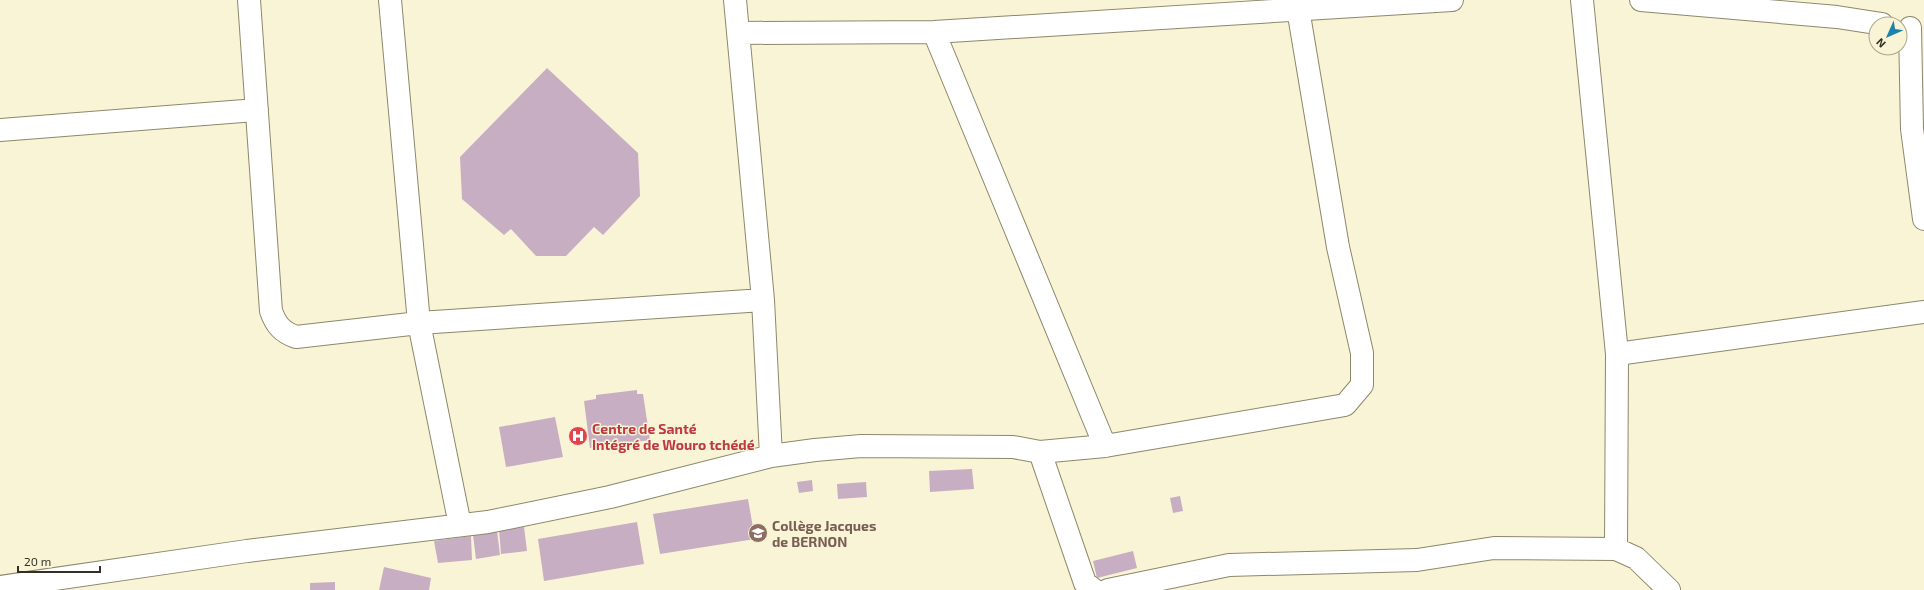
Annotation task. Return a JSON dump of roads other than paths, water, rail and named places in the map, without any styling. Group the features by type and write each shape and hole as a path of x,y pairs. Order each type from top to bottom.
{"street":[{"path":"249,0 271,311 276,323 285,332 296,337 419,323 764,300"},
{"path":"390,0 419,323 460,525"},
{"path":"735,0 764,300 771,456"},
{"path":"738,33 934,32 1452,0"},
{"path":"1582,0 1617,354 1616,549"},
{"path":"1641,0 1837,17 1868,22"},
{"path":"0,587 247,551 488,522 610,497 771,456 861,446 1013,447 1040,452 1105,446 1345,405 1362,385 1362,353 1338,247 1298,9"},
{"path":"1911,28 1912,129 1924,219"},
{"path":"934,32 1105,446"},
{"path":"0,130 257,110"},
{"path":"1617,354 1924,312"},
{"path":"1040,452 1085,583 1094,590"},
{"path":"1108,590 1229,565 1417,560 1494,548 1616,549 1636,558 1669,590"}],"place":[{"name":"Centre de Santé Intégré de Wouro tchédé","path":"578,436"},
{"name":"Collège Jacques de BERNON","path":"758,533"}]}
